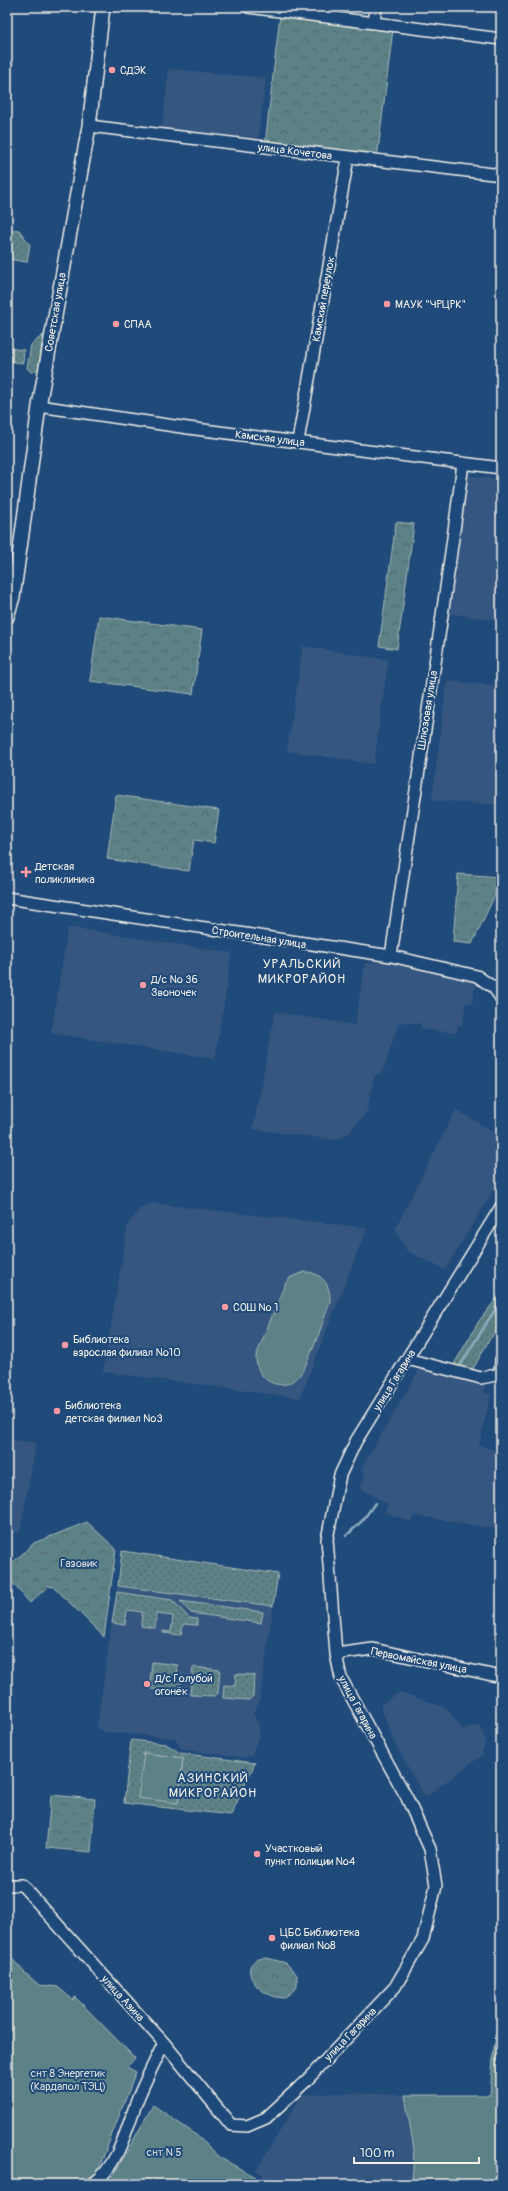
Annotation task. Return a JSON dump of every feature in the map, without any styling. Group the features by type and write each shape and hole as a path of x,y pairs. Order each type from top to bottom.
{"main road":[{"name":"Советская улица","path":"7,617 12,597 22,534 39,406 89,126 103,7"}],"street":[{"path":"248,7 501,39"},
{"path":"374,23 376,7"},
{"name":"улица Кочетова","path":"89,126 348,158 501,174"},
{"name":"Камский переулок","path":"298,441 348,158"},
{"name":"Камская улица","path":"39,406 188,428 501,468"},
{"name":"Шлюзовая улица","path":"391,956 435,658 447,589 463,463"},
{"name":"Строительная улица","path":"7,898 391,956 478,976 494,988 501,998"},
{"name":"улица Гагарина","path":"231,2125 247,2126 266,2118 306,2081 395,1987 423,1939 436,1886 430,1849 407,1798 341,1678 336,1654 327,1539 340,1475 356,1441 501,1207"},
{"path":"407,1359 481,1378 501,1375 501,1360"},
{"name":"Первомайская улица","path":"336,1654 373,1649 501,1677"},
{"name":"улица Азина","path":"7,1885 22,1885 164,2043 231,2125"},
{"path":"93,2184 100,2179 119,2149 146,2078 164,2043"}],"shaded area":[{"path":"169,69 266,78 258,139 162,128"},
{"path":"466,475 501,480 501,621 447,613"},
{"path":"303,646 388,660 374,764 287,751"},
{"path":"447,681 501,686 501,805 432,800"},
{"name":"Д/с № 36 Звоночек","path":"68,927 232,953 215,1059 51,1033"},
{"path":"392,961 477,978 472,1004 466,1003 462,1025 458,1025 457,1033 421,1029 421,1024 399,1022 384,1069 382,1069 380,1075 375,1074 367,1111 350,1132 336,1140 253,1129 275,1012 355,1025 365,963"},
{"path":"456,1109 501,1137 501,1178 445,1270 407,1251 395,1229"},
{"name":"СОШ № 1","path":"151,1203 367,1228 300,1398 103,1372 128,1224 140,1209"},
{"path":"422,1365 485,1383 484,1392 491,1394 479,1445 501,1453 501,1530 414,1515 411,1522 384,1512 388,1505 359,1487 365,1478 361,1469"},
{"path":"7,1439 36,1443 20,1533 7,1532"},
{"path":"122,1551 278,1574 259,1703 253,1713 259,1726 259,1734 252,1755 244,1758 182,1749 175,1738 104,1732 97,1727"},
{"path":"400,1692 447,1708 462,1729 480,1725 486,1742 482,1751 484,1754 425,1797 394,1742 380,1705"},
{"path":"341,2093 405,2095 414,2150 412,2184 261,2184 263,2174 256,2170 302,2095"}],"green space":[{"path":"280,15 393,29 377,159 265,145"},
{"path":"7,61 13,61 9,92 7,92"},
{"path":"7,229 19,230 30,245 27,262 7,259"},
{"path":"43,335 39,367 34,372 31,372 27,368 31,345"},
{"path":"7,348 24,350 23,363 7,361"},
{"path":"396,522 414,524 397,649 379,646"},
{"path":"99,616 202,630 193,694 90,681"},
{"path":"116,795 219,810 214,843 194,840 189,871 107,859"},
{"path":"458,874 501,877 501,882 472,944 453,942"},
{"path":"305,1272 316,1274 324,1280 329,1290 330,1301 316,1341 302,1372 295,1380 287,1384 275,1384 264,1378 257,1366 256,1356 285,1284 291,1277"},
{"path":"501,1293 501,1326 489,1340 468,1378 449,1373 479,1321"},
{"name":"Газовик","path":"87,1522 116,1549 104,1637 54,1587 48,1586 30,1603 7,1577 7,1568 34,1543"},
{"path":"122,1551 278,1574 273,1606 118,1586"},
{"path":"117,1592 172,1600 189,1618 197,1619 197,1625 183,1624 181,1635 163,1633 163,1631 171,1632 173,1616 156,1614 155,1628 141,1626 142,1612 127,1610 125,1625 112,1623"},
{"path":"180,1601 263,1612 261,1623 191,1613"},
{"path":"152,1662 178,1665 177,1674 182,1675 180,1692 151,1689"},
{"path":"193,1667 220,1670 218,1693 215,1696 190,1695"},
{"path":"236,1674 254,1675 253,1696 249,1700 223,1698 224,1685 235,1686"},
{"path":"131,1740 166,1744 180,1753 255,1763 231,1815 124,1803","holes":["144,1753 183,1758 178,1802"]},
{"path":"144,1753 183,1758 178,1803 138,1798"},
{"path":"51,1795 95,1799 91,1852 46,1848"},
{"name":"снт 8 Энергетик (Кардапол ТЭЦ)","path":"7,1953 24,1972 39,1985 58,1987 73,2000 75,1997 135,2058 127,2067 136,2072 97,2173 77,2184 7,2184"},
{"path":"267,1958 286,1963 297,1975 297,1987 285,1998 273,1996 263,1991 251,1978 250,1970 252,1964 257,1960"},
{"path":"501,2018 501,2184 412,2184 414,2150 405,2095 490,2095 494,2047"},
{"name":"снт N 5","path":"153,2105 195,2134 222,2159 256,2177 254,2184 109,2184"}],"waterway":[{"path":"461,1364 501,1300"},
{"path":"346,1536 363,1520 375,1503"}],"place":[{"name":"СДЭК","path":"112,70"},
{"name":"МАУК \"ЧРЦРК\"","path":"387,304"},
{"name":"СПАА","path":"116,324"},
{"name":"Детская поликлиника","path":"26,872"},
{"name":"Д/с № 36 Звоночек","path":"143,985"},
{"name":"СОШ № 1","path":"225,1307"},
{"name":"Библиотека взрослая филиал №10","path":"65,1345"},
{"name":"Библиотека детская филиал №3","path":"57,1411"},
{"name":"Д/с Голубой огонёк","path":"147,1684"},
{"name":"Участковый пункт полиции №4","path":"257,1854"},
{"name":"ЦБС Библиотека филиал №8","path":"272,1938"}],"district":[{"name":"УРАЛЬСКИЙ МИКРОРАЙОН","path":"302,970"},
{"name":"АЗИНСКИЙ МИКРОРАЙОН","path":"213,1784"}]}
